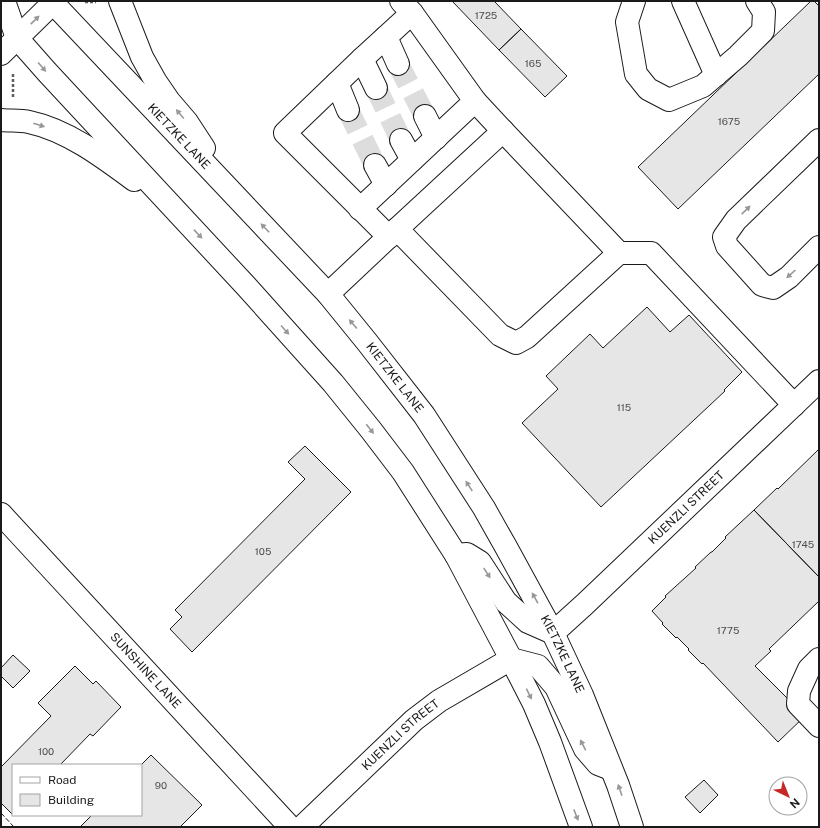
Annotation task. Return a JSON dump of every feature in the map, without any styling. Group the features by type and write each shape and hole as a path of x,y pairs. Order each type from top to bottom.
{"main road":[{"path":"4,1 17,38 251,292 342,395 371,430 402,472 456,555 534,704 550,742 581,827"},
{"path":"120,1 142,57 156,82 169,101 187,122 242,203"},
{"path":"634,1 627,22 636,74 648,89 669,100 703,86 738,56 763,31 764,12 757,1"},
{"path":"683,1 716,75"},
{"path":"7,62 17,38 53,2"},
{"name":"KIETZKE LANE","path":"53,2 328,294 424,415 484,508 553,633 582,695 612,769 632,827"},
{"path":"619,253 502,132 475,101 407,7 386,37 285,133 360,209 393,233 500,335 516,343 527,337 619,253 651,253 794,404"},
{"path":"386,37 398,64"},
{"path":"362,59 376,88"},
{"path":"337,84 348,110"},
{"path":"360,209 475,101"},
{"path":"425,116 436,138"},
{"path":"1,120 28,122 58,131 115,166 179,214"},
{"path":"328,294 502,132"},
{"path":"401,140 412,160"},
{"path":"819,140 736,220 724,237 727,246 762,285 773,288 789,277 819,247"},
{"path":"375,164 386,185"},
{"name":"KUENZLI STREET","path":"553,633 819,381"},
{"name":"SUNSHINE LANE","path":"1,514 290,827"},
{"path":"456,555 467,554 480,562 506,602 528,622 553,633"},
{"path":"511,659 538,666 556,687 585,750 598,764 612,769"},
{"name":"KUENZLI STREET","path":"302,827 414,720 445,698 511,659"},
{"path":"819,659 809,669 799,691 798,704 819,726"}],"path":[{"path":"7,62 13,98"}],"building":[{"path":"452,1 494,1 521,29 499,50"},
{"path":"811,1 814,1 819,6 819,74 678,209 638,167"},
{"path":"521,29 567,76 545,97 499,50"},
{"path":"647,307 670,332 689,315 742,372 724,390 725,391 601,507 522,423 558,389 546,376 590,334 603,348"},
{"path":"305,446 351,492 192,652 170,629 182,617 175,610 305,479 288,462"},
{"path":"819,449 819,577 754,510"},
{"path":"754,510 819,577 819,601 769,649 771,651 755,666 805,716 778,742 703,663 702,664 677,637 676,638 662,624 663,623 652,611 666,597 665,596 696,568 695,567"},
{"path":"13,655 30,671 13,688 1,676 1,668"},
{"path":"75,666 93,684 96,681 121,707 93,736 90,734 61,764 12,764 12,814 1,803 1,767 51,716 38,703"},
{"path":"151,755 202,805 180,827 80,827 91,816 142,816 142,764"},
{"path":"704,780 718,795 700,813 685,797"}],"tunnel":[{"path":"398,64 425,116"},
{"path":"376,88 401,140"},
{"path":"348,110 375,165"}],"fence":[{"path":"1,813 14,827"}]}
